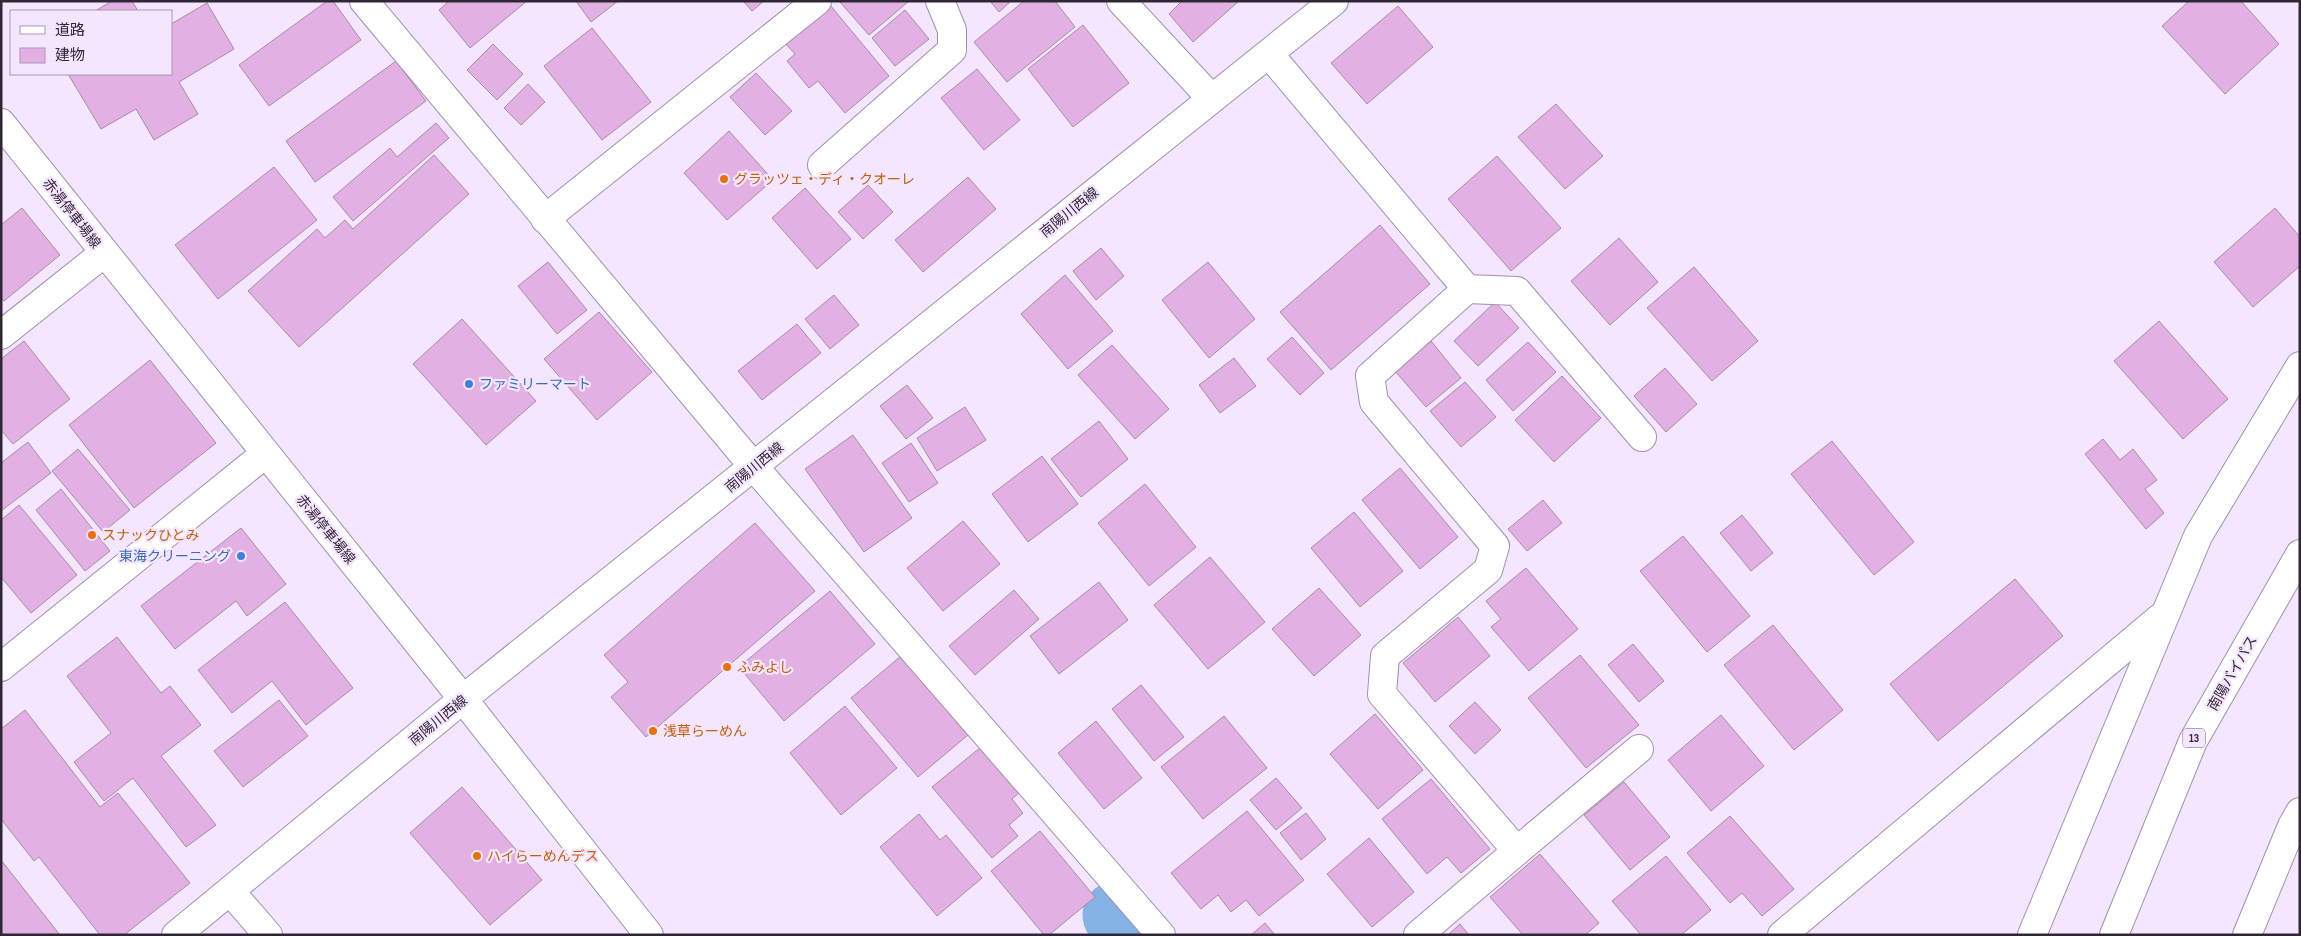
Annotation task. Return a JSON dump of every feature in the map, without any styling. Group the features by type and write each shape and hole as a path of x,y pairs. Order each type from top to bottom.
{"main road":[{"path":"364,1 754,466 1161,935"},
{"path":"546,219 816,1"},
{"path":"822,165 952,50 952,30 940,1"},
{"path":"1121,1 1211,98"},
{"name":"南陽川西線","path":"176,935 463,699 1334,1"},
{"path":"1268,54 1467,289"},
{"name":"赤湯停車場線","path":"1,123 463,699 649,935"},
{"path":"1,335 104,253"},
{"path":"1517,851 1382,694 1385,656 1488,570 1495,546 1374,402 1370,376 1467,289 1516,291 1642,437"},
{"path":"2032,935 2163,616 2198,536 2300,366"},
{"path":"1,667 265,454"},
{"name":"南陽バイパス","path":"2114,935 2193,741 2300,554"},
{"path":"1782,935 2163,616"},
{"path":"1418,935 1640,749"},
{"path":"2247,935 2300,812"},
{"path":"230,891 268,935"}],"building":[{"path":"112,1 132,1 137,10 97,10"},
{"path":"327,1 333,1 361,40 269,106 239,65"},
{"path":"449,1 527,1 470,48 439,10"},
{"path":"576,1 618,1 591,22"},
{"path":"743,1 764,1 752,11"},
{"path":"839,1 909,1 869,35"},
{"path":"990,1 1011,1 999,12"},
{"path":"1024,1 1055,1 1075,27 1007,82 974,42"},
{"path":"1182,1 1239,1 1193,42 1169,14"},
{"path":"2189,1 2241,1 2279,44 2225,94 2162,26"},
{"path":"207,3 234,49 179,82 198,114 154,140 136,109 101,129 69,75 172,75 172,23"},
{"path":"830,5 889,76 845,113 818,81 809,88 787,61 795,54 785,43"},
{"path":"1398,6 1433,47 1367,104 1331,63"},
{"path":"905,10 929,39 895,66 872,38"},
{"path":"1083,25 1129,83 1073,127 1028,69"},
{"path":"592,28 651,102 602,140 544,66"},
{"path":"493,44 523,74 497,100 467,70"},
{"path":"396,61 426,101 315,182 286,141"},
{"path":"977,69 1020,120 984,150 941,98"},
{"path":"756,73 792,111 765,135 730,97"},
{"path":"528,84 545,102 521,125 504,108"},
{"path":"1556,104 1603,156 1565,189 1518,137"},
{"path":"436,123 449,138 353,221 333,197 390,148 397,157"},
{"path":"729,131 773,180 727,220 684,173"},
{"path":"434,155 469,194 299,347 248,291 317,229 325,238 345,220 353,229"},
{"path":"1497,156 1561,228 1511,271 1448,199"},
{"path":"274,167 317,220 218,299 175,245"},
{"path":"968,177 996,209 923,272 895,240"},
{"path":"868,185 893,212 863,239 838,212"},
{"path":"805,188 851,239 817,269 772,218"},
{"path":"22,208 60,255 4,301 1,298 1,225"},
{"path":"2275,208 2300,237 2300,266 2253,307 2214,262"},
{"path":"1380,225 1430,284 1331,370 1280,312"},
{"path":"1619,238 1658,282 1610,325 1571,281"},
{"path":"1101,248 1124,276 1096,300 1073,271"},
{"path":"548,262 587,310 557,334 518,286"},
{"path":"1208,262 1255,319 1209,358 1162,300"},
{"path":"1694,267 1758,341 1712,381 1647,308"},
{"path":"1065,275 1113,331 1068,369 1021,314"},
{"path":"834,295 859,325 830,349 805,319"},
{"path":"1495,302 1519,328 1478,366 1454,341"},
{"path":"599,312 652,372 597,420 544,359"},
{"path":"462,319 536,401 486,445 413,364"},
{"path":"2159,321 2228,399 2183,439 2114,361"},
{"path":"797,324 821,353 762,400 738,371"},
{"path":"1292,337 1324,373 1300,395 1267,359"},
{"path":"24,341 70,399 13,444 1,430 1,359"},
{"path":"1431,341 1461,378 1426,407 1395,371"},
{"path":"1528,342 1556,372 1513,411 1486,380"},
{"path":"1112,345 1169,409 1135,439 1078,375"},
{"path":"1234,358 1256,386 1220,413 1199,385"},
{"path":"150,360 216,443 134,508 69,425"},
{"path":"1665,368 1697,404 1666,432 1634,396"},
{"path":"1562,376 1601,418 1554,462 1515,420"},
{"path":"1465,382 1496,417 1461,447 1430,411"},
{"path":"907,385 933,418 906,439 880,406"},
{"path":"965,407 986,440 937,471 917,438"},
{"path":"1099,421 1128,459 1081,497 1051,459"},
{"path":"853,435 912,518 864,552 805,469"},
{"path":"2103,439 2120,460 2133,449 2157,480 2145,489 2164,513 2146,529 2085,454"},
{"path":"1832,441 1914,542 1874,575 1791,474"},
{"path":"28,442 51,473 1,511 1,463"},
{"path":"911,443 938,483 909,502 882,463"},
{"path":"78,449 130,510 103,532 52,471"},
{"path":"1042,456 1078,504 1028,542 992,494"},
{"path":"1400,468 1458,537 1420,569 1362,500"},
{"path":"1145,484 1196,547 1149,586 1098,523"},
{"path":"61,489 110,551 85,571 36,510"},
{"path":"1543,500 1562,523 1527,551 1508,529"},
{"path":"19,505 77,575 31,613 1,577 1,520"},
{"path":"1354,512 1403,571 1360,607 1311,548"},
{"path":"1742,515 1773,553 1751,571 1720,533"},
{"path":"963,521 1000,564 943,611 907,568"},
{"path":"755,523 815,591 646,737 611,697 628,682 604,655"},
{"path":"241,528 286,584 247,616 236,601 175,649 141,606"},
{"path":"1683,536 1750,616 1707,652 1640,571"},
{"path":"1210,557 1265,622 1208,669 1154,605"},
{"path":"1526,568 1578,629 1529,671 1491,627 1501,619 1486,601"},
{"path":"2015,579 2063,636 1938,741 1890,684"},
{"path":"1099,582 1128,620 1059,674 1030,636"},
{"path":"1319,588 1361,635 1314,676 1272,629"},
{"path":"1014,590 1039,619 975,675 949,646"},
{"path":"830,591 875,644 784,721 739,667"},
{"path":"285,602 353,688 306,725 272,681 232,713 198,670"},
{"path":"1458,617 1490,656 1435,702 1403,663"},
{"path":"1773,625 1843,710 1794,750 1724,665"},
{"path":"117,637 161,693 170,686 201,725 161,756 216,825 186,847 133,778 104,801 74,762 111,733 67,676"},
{"path":"1633,644 1664,681 1639,702 1608,665"},
{"path":"1580,655 1639,725 1586,768 1528,698"},
{"path":"901,656 968,735 918,777 851,698"},
{"path":"1141,685 1184,737 1154,761 1112,709"},
{"path":"279,700 308,736 243,787 214,751"},
{"path":"1475,702 1501,730 1475,754 1449,726"},
{"path":"845,706 897,768 841,815 790,753"},
{"path":"25,710 100,807 118,793 190,883 124,935 100,935 39,857 34,861 1,819 1,729"},
{"path":"1375,714 1423,770 1378,809 1330,754"},
{"path":"1721,715 1764,766 1711,811 1668,760"},
{"path":"1224,716 1267,768 1203,819 1161,767"},
{"path":"1096,721 1142,778 1104,809 1058,753"},
{"path":"981,747 1020,792 1012,799 1023,813 1009,825 1018,836 992,858 932,787"},
{"path":"1276,778 1302,808 1276,830 1250,800"},
{"path":"1431,779 1490,849 1461,873 1447,857 1427,874 1382,819"},
{"path":"1624,782 1670,837 1630,870 1584,815"},
{"path":"462,787 542,880 490,925 410,833"},
{"path":"1247,811 1304,880 1259,916 1246,900 1231,912 1218,895 1201,909 1171,873"},
{"path":"1306,813 1326,839 1301,860 1280,833"},
{"path":"919,814 940,840 946,835 982,878 937,916 880,847"},
{"path":"1730,816 1794,889 1762,916 1742,893 1730,903 1687,853"},
{"path":"1040,831 1095,897 1049,935 1044,935 991,871"},
{"path":"1369,838 1414,892 1372,927 1327,874"},
{"path":"1540,854 1599,923 1585,935 1523,935 1490,897"},
{"path":"1666,856 1711,910 1681,935 1641,935 1612,901"},
{"path":"1,860 60,935 1,935"},
{"path":"1265,923 1275,935 1251,935"},
{"path":"1460,924 1469,935 1448,935"}],"waterway":[{"path":"1117,915 1134,935"}],"place":[{"name":"グラッツェ・ディ・クオーレ","path":"724,179"},
{"name":"ファミリーマート","path":"469,384"},
{"name":"スナックひとみ","path":"92,535"},
{"name":"東海クリーニング","path":"241,556"},
{"name":"ふみよし","path":"727,667"},
{"name":"浅草らーめん","path":"653,731"},
{"name":"ハイらーめんデス","path":"477,856"}]}
